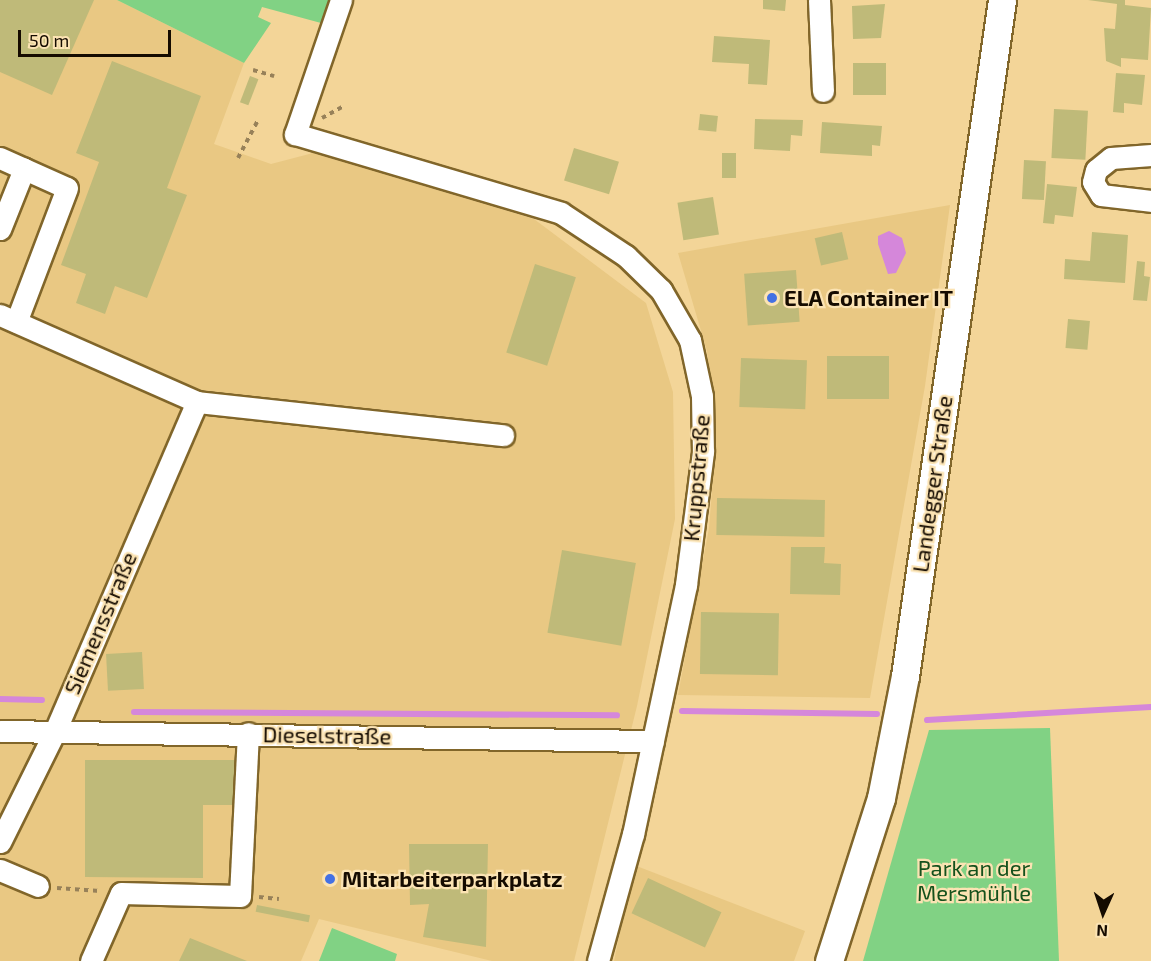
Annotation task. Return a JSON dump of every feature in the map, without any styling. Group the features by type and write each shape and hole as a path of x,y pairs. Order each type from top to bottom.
{"main road":[{"name":"Landegger Straße","path":"829,961 881,798 905,676 1002,0"}],"street":[{"name":"Kruppstraße","path":"341,0 295,134 535,201 626,256 661,290 690,340 702,396 703,452 686,585 653,741 598,961"},
{"path":"819,0 823,91"},
{"path":"1151,155 1111,158 1096,170 1093,182 1101,195 1151,201"},
{"path":"0,158 67,188 8,319 197,402 503,435"},
{"path":"0,229 24,169"},
{"name":"Siemensstraße","path":"0,842 56,729 197,402"},
{"name":"Dieselstraße","path":"0,731 56,729 653,741"},
{"path":"91,961 121,893 240,896 248,733"},
{"path":"0,870 38,886"}],"path":[{"path":"253,70 274,76"},
{"path":"238,158 257,122"},
{"path":"38,886 121,893"}],"shaded area":[{"path":"0,0 117,0 244,63 214,144 271,164 313,153 534,219 646,303 673,392 675,519 637,706 574,961 492,961 319,919 301,961 0,961"},
{"path":"950,205 925,386 870,698 678,695 709,528 716,441 707,351 678,253"},
{"path":"889,231 902,238 906,253 896,273 888,274 878,244 878,236"},
{"path":"634,865 805,931 794,961 614,961"}],"green space":[{"path":"117,0 329,0 321,23 262,7 258,17 271,23 244,63"},
{"name":"Park an der Mersmühle","path":"1050,728 1059,961 863,961 929,730"},
{"path":"332,928 397,954 395,961 319,961"}],"building":[{"path":"0,0 94,0 52,95 0,72"},
{"path":"763,0 786,0 785,11 763,9"},
{"path":"1088,0 1125,0 1125,5 1151,8 1148,60 1121,58 1121,67 1106,61 1104,28 1115,29 1117,4"},
{"path":"885,4 881,38 853,39 852,6"},
{"path":"714,36 770,40 767,85 748,84 749,64 712,62"},
{"path":"112,61 201,96 167,188 187,195 147,298 115,286 105,314 76,303 86,274 61,265 99,162 76,153"},
{"path":"853,63 886,63 886,95 853,95"},
{"path":"1116,73 1145,75 1142,105 1124,103 1124,113 1113,112"},
{"path":"250,76 258,79 248,105 240,102"},
{"path":"1054,109 1088,111 1085,160 1051,158"},
{"path":"700,114 718,116 716,132 698,130"},
{"path":"755,119 803,120 802,136 791,135 790,151 754,149"},
{"path":"822,122 882,126 880,146 872,145 872,156 820,153"},
{"path":"574,148 619,162 609,194 564,181"},
{"path":"722,153 736,153 736,178 722,178"},
{"path":"1024,160 1046,161 1044,200 1022,199"},
{"path":"1047,184 1077,187 1073,217 1055,215 1054,224 1043,223"},
{"path":"713,197 719,235 683,240 677,203"},
{"path":"842,232 848,259 821,266 815,238"},
{"path":"1092,232 1128,235 1125,283 1064,279 1065,259 1090,261"},
{"path":"1137,261 1145,262 1144,276 1150,277 1147,301 1133,300"},
{"path":"535,264 576,277 547,366 506,352"},
{"name":"ELA Container IT","path":"796,270 800,322 748,326 744,274"},
{"path":"1068,319 1090,321 1087,350 1065,348"},
{"path":"827,356 889,356 889,399 827,399"},
{"path":"741,358 807,360 805,409 739,407"},
{"path":"717,498 825,500 824,537 716,535"},
{"path":"791,547 825,547 824,563 841,564 840,595 790,594"},
{"path":"562,550 636,563 621,646 547,633"},
{"path":"701,612 779,613 778,675 700,674"},
{"path":"142,652 144,689 108,691 106,654"},
{"path":"85,760 239,760 238,805 203,805 203,878 85,877"},
{"path":"409,844 488,844 486,947 423,937 429,904 410,905"},
{"path":"648,878 721,912 705,948 632,913"},
{"path":"257,905 310,915 309,922 256,912"},
{"path":"190,938 247,961 179,961"}],"waterway":[{"path":"0,699 42,700"},
{"path":"927,720 1151,707"},
{"path":"682,711 877,714"},
{"path":"134,712 617,715"}],"place":[{"name":"ELA Container IT","path":"772,298"},
{"name":"Mitarbeiterparkplatz","path":"330,879"}]}
